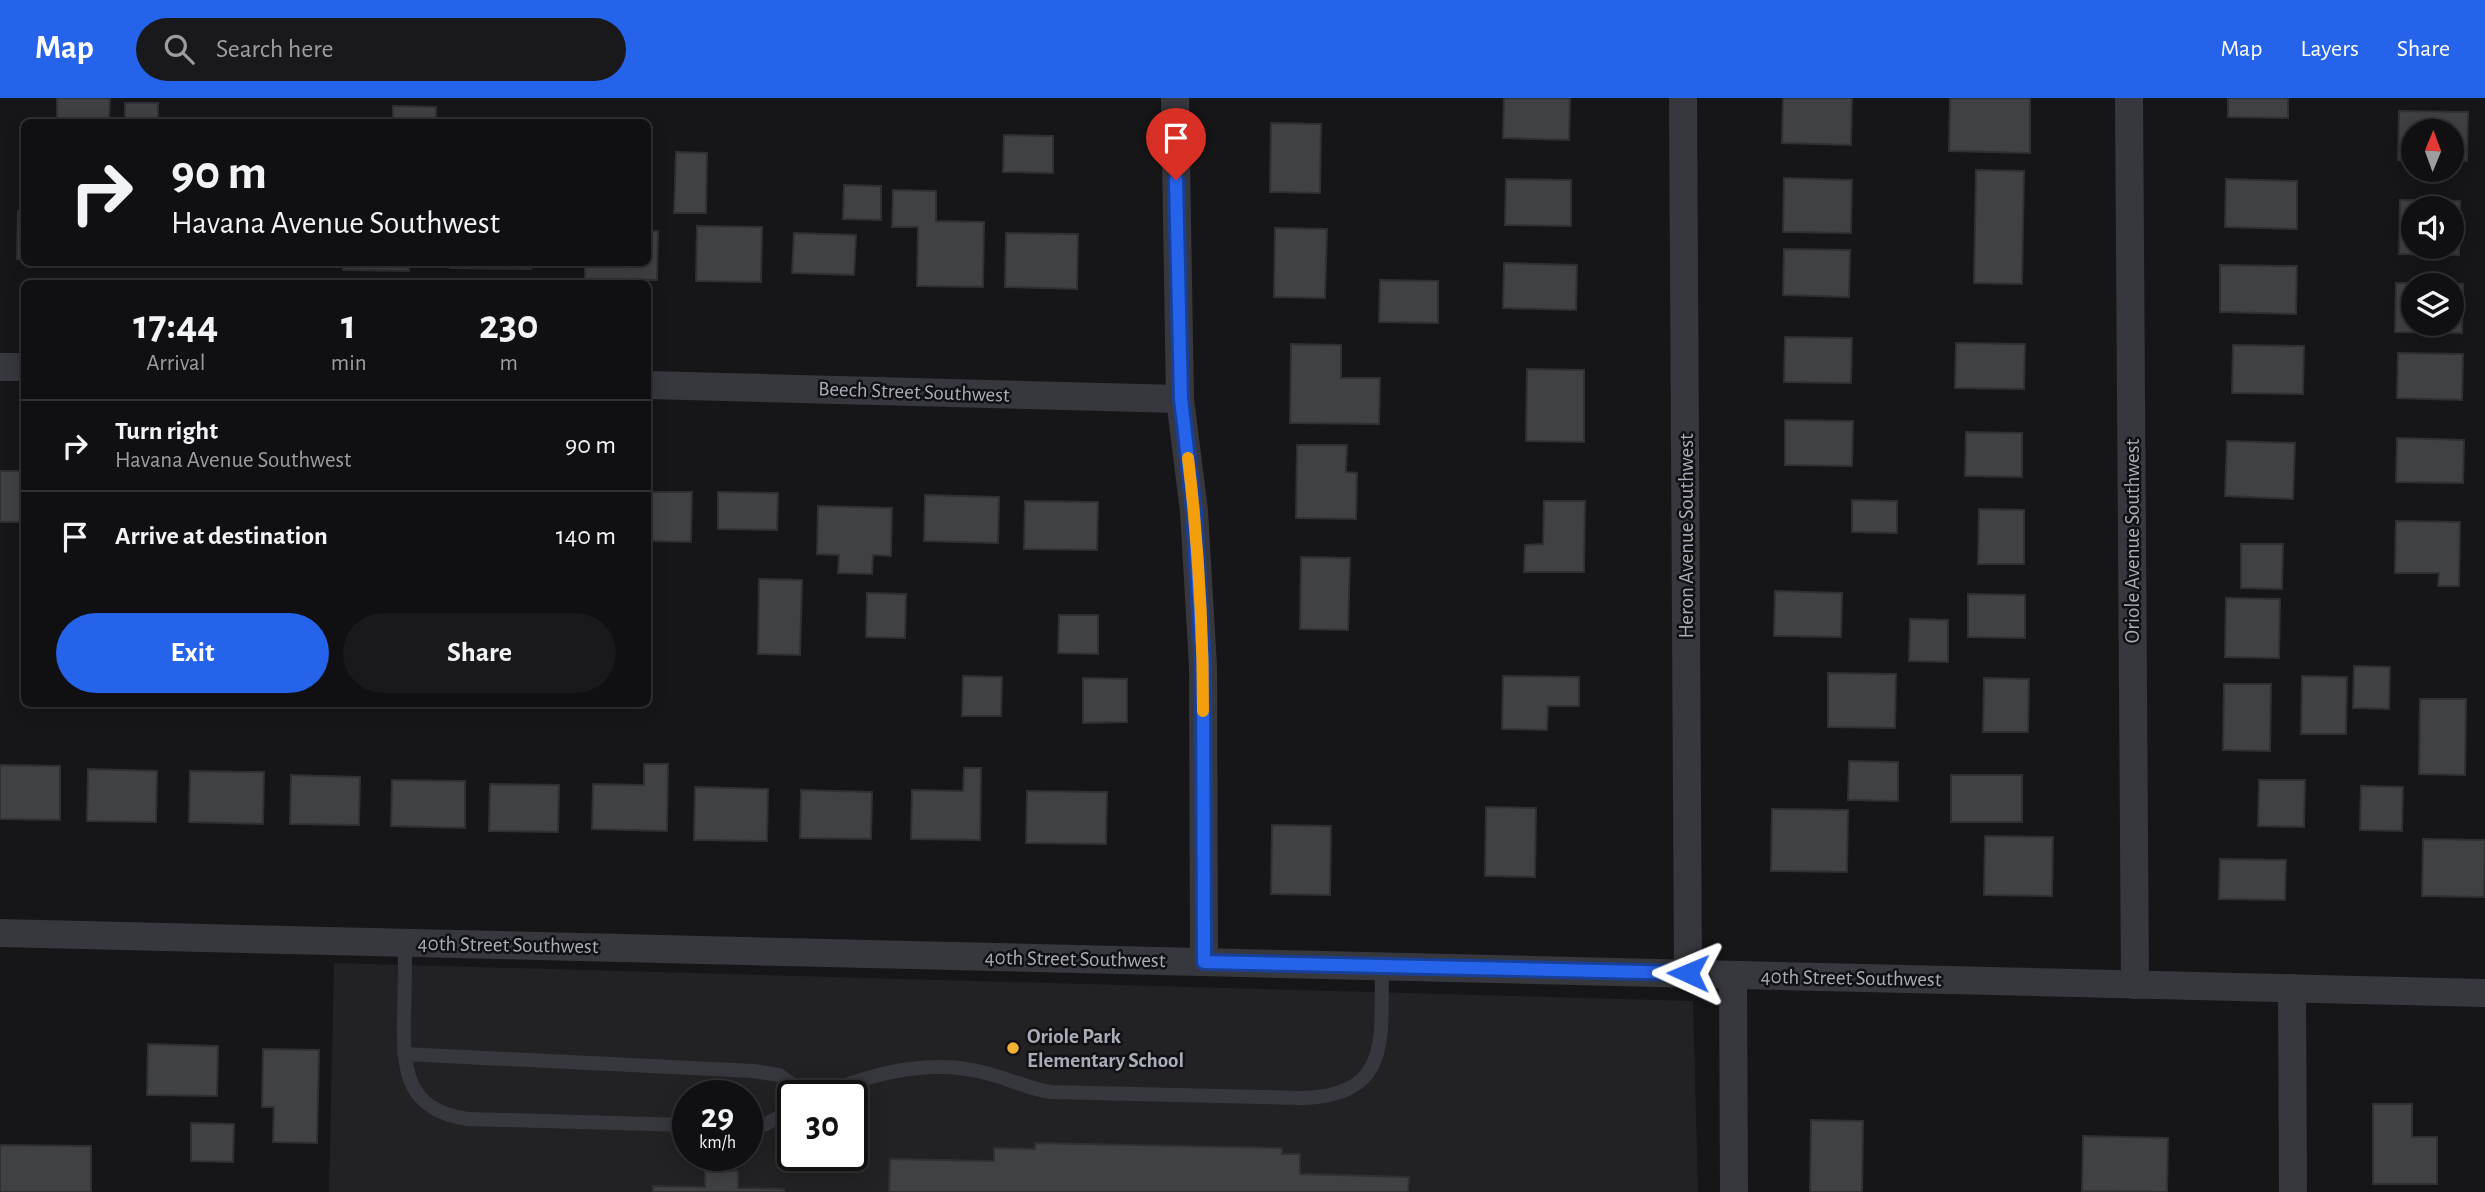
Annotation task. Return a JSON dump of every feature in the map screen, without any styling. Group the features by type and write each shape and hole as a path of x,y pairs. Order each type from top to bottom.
{"street":[{"path":"1175,98 1181,399 1194,511 1203,666 1204,962"},
{"name":"Heron Avenue Southwest","path":"1683,98 1688,973"},
{"name":"Oriole Avenue Southwest","path":"2129,98 2135,985"},
{"path":"0,367 21,368"},
{"name":"Beech Street Southwest","path":"651,385 1181,399"},
{"name":"40th Street Southwest","path":"0,933 2485,993"},
{"path":"1733,975 1734,1192"},
{"path":"2291,988 2293,1192"}],"lane":[{"path":"405,943 404,1054 409,1079 430,1108 452,1117 672,1124"},
{"path":"861,1080 879,1074 942,1067 984,1072 1026,1087 1050,1092 1302,1098 1332,1095 1359,1083 1374,1065 1379,1038 1382,966"},
{"path":"404,1054 753,1071 779,1075 786,1080"}],"shaded area":[{"name":"Oriole Park Elementary School","path":"334,963 1693,1001 1698,1192 329,1192"}],"building":[{"path":"57,98 110,98 109,119 57,119"},
{"path":"1504,98 1570,98 1569,140 1503,138"},
{"path":"1783,98 1852,98 1851,145 1782,143"},
{"path":"1950,98 2030,98 2030,153 1949,151"},
{"path":"2228,98 2288,98 2288,118 2228,117"},
{"path":"125,103 158,103 158,119 125,119"},
{"path":"393,106 436,107 436,119 393,119"},
{"path":"2399,111 2468,112 2467,161 2464,161 2464,119 2401,119 2401,160 2398,160"},
{"path":"1271,123 1321,124 1320,193 1270,192"},
{"path":"1004,135 1053,136 1053,173 1003,172"},
{"path":"676,152 707,153 706,213 674,213"},
{"path":"1976,170 2024,171 2022,284 1974,283"},
{"path":"1784,178 1852,180 1851,233 1783,232"},
{"path":"1506,179 1571,180 1571,226 1505,225"},
{"path":"2226,179 2297,181 2297,229 2225,227"},
{"path":"844,185 881,186 881,220 843,219"},
{"path":"893,190 936,191 936,221 984,222 983,287 917,286 918,227 892,227"},
{"path":"2400,200 2401,200 2399,254"},
{"path":"18,211 21,211 21,259 17,259"},
{"path":"697,226 762,227 761,282 696,281"},
{"path":"1275,228 1327,229 1325,298 1274,297"},
{"path":"651,231 658,231 657,280 585,279 585,266 651,266"},
{"path":"794,233 856,235 854,275 792,273"},
{"path":"1006,233 1078,234 1077,289 1005,287"},
{"path":"1784,249 1850,250 1849,297 1783,295"},
{"path":"1504,263 1577,265 1576,310 1503,308"},
{"path":"2220,265 2297,266 2296,314 2220,312"},
{"path":"344,266 409,266 409,271 343,270"},
{"path":"450,266 531,266 531,269"},
{"path":"1380,280 1438,281 1438,323 1379,322"},
{"path":"2396,283 2401,283 2401,332 2395,332"},
{"path":"1785,337 1852,338 1851,383 1784,382"},
{"path":"1956,343 2025,344 2024,389 1955,388"},
{"path":"1291,344 1341,345 1341,378 1380,378 1379,424 1290,423"},
{"path":"2233,345 2304,346 2303,394 2232,393"},
{"path":"2398,353 2463,354 2462,400 2397,398"},
{"path":"1527,369 1584,370 1584,442 1526,441"},
{"path":"1785,420 1853,421 1852,466 1785,465"},
{"path":"1966,432 2022,433 2022,477 1965,476"},
{"path":"2397,438 2464,440 2463,483 2396,482"},
{"path":"2227,441 2295,443 2293,499 2225,496"},
{"path":"1297,445 1347,445 1346,472 1357,473 1356,519 1296,518"},
{"path":"0,471 21,471 21,522 0,522"},
{"path":"651,492 692,492 691,542 651,541"},
{"path":"718,492 778,493 777,530 718,529"},
{"path":"925,495 999,497 998,543 924,541"},
{"path":"1852,500 1897,501 1897,533 1852,532"},
{"path":"1025,501 1098,502 1097,550 1024,549"},
{"path":"1544,501 1585,501 1584,572 1524,572 1525,545 1543,544"},
{"path":"818,506 892,508 891,556 873,555 872,574 838,573 839,555 817,554"},
{"path":"1979,509 2024,510 2024,564 1978,564"},
{"path":"2396,521 2460,522 2459,586 2438,586 2439,573 2395,573"},
{"path":"2241,544 2283,544 2282,589 2241,588"},
{"path":"1301,557 1350,558 1348,630 1300,629"},
{"path":"759,579 802,580 800,655 758,654"},
{"path":"1775,591 1842,593 1841,637 1774,636"},
{"path":"867,593 906,594 905,638 866,637"},
{"path":"1968,594 2025,595 2025,638 1968,637"},
{"path":"2226,598 2280,599 2279,658 2225,657"},
{"path":"1059,615 1098,615 1098,654 1058,653"},
{"path":"1910,619 1948,620 1948,662 1909,661"},
{"path":"2354,666 2390,667 2389,709 2353,708"},
{"path":"1828,673 1896,674 1895,728 1828,727"},
{"path":"963,676 1002,677 1001,716 962,716"},
{"path":"1503,676 1579,677 1579,706 1548,706 1547,730 1502,729"},
{"path":"2302,676 2347,677 2346,734 2301,734"},
{"path":"1083,678 1127,679 1127,722 1083,723"},
{"path":"1984,678 2029,679 2028,732 1983,732"},
{"path":"2224,684 2271,684 2270,751 2223,750"},
{"path":"2420,699 2466,699 2465,775 2419,774"},
{"path":"1849,761 1898,762 1898,801 1848,800"},
{"path":"644,764 668,764 667,831 592,829 593,784 644,785"},
{"path":"0,765 60,766 60,820 0,819"},
{"path":"964,768 981,768 980,840 911,839 912,790 963,791"},
{"path":"88,769 157,771 156,822 87,821"},
{"path":"190,771 264,772 263,824 189,822"},
{"path":"291,775 360,777 359,825 290,824"},
{"path":"1951,775 2022,775 2022,822 1951,822"},
{"path":"392,780 465,781 465,828 391,826"},
{"path":"2259,780 2305,780 2304,827 2258,826"},
{"path":"490,784 559,785 558,832 489,831"},
{"path":"2361,786 2403,787 2402,831 2360,830"},
{"path":"695,787 768,789 767,841 694,840"},
{"path":"801,790 872,792 871,839 800,838"},
{"path":"1027,791 1107,792 1106,844 1026,843"},
{"path":"1486,807 1536,808 1535,877 1485,876"},
{"path":"1772,809 1848,810 1847,872 1771,871"},
{"path":"1272,825 1331,826 1330,895 1271,894"},
{"path":"1985,836 2053,837 2052,896 1984,895"},
{"path":"2423,839 2485,840 2484,897 2422,896"},
{"path":"2220,859 2286,860 2285,900 2219,899"},
{"path":"148,1044 218,1046 217,1096 147,1095"},
{"path":"263,1049 319,1050 317,1143 273,1142 274,1107 262,1107"},
{"path":"2373,1104 2412,1104 2412,1137 2437,1137 2437,1184 2373,1184"},
{"path":"1811,1120 1863,1121 1862,1192 1810,1192"},
{"path":"191,1123 234,1124 233,1162 191,1161"},
{"path":"2083,1136 2168,1138 2167,1192 2082,1191"},
{"path":"1035,1143 1282,1148 1282,1154 1300,1154 1300,1174 1409,1177 1408,1192 889,1192 890,1159 994,1161 994,1148 1035,1149"},
{"path":"0,1145 91,1146 91,1192 0,1192"},
{"path":"705,1171 738,1171 738,1188 784,1189 784,1192 653,1192 653,1186 705,1187"}],"slow traffic":[{"path":"1188,458 1196,537 1203,711"}],"place":[{"name":"Oriole Park Elementary School","path":"1013,1048"}],"route":[{"path":"1176,180 1181,399 1194,511 1203,666 1204,962 1688,973"}]}
